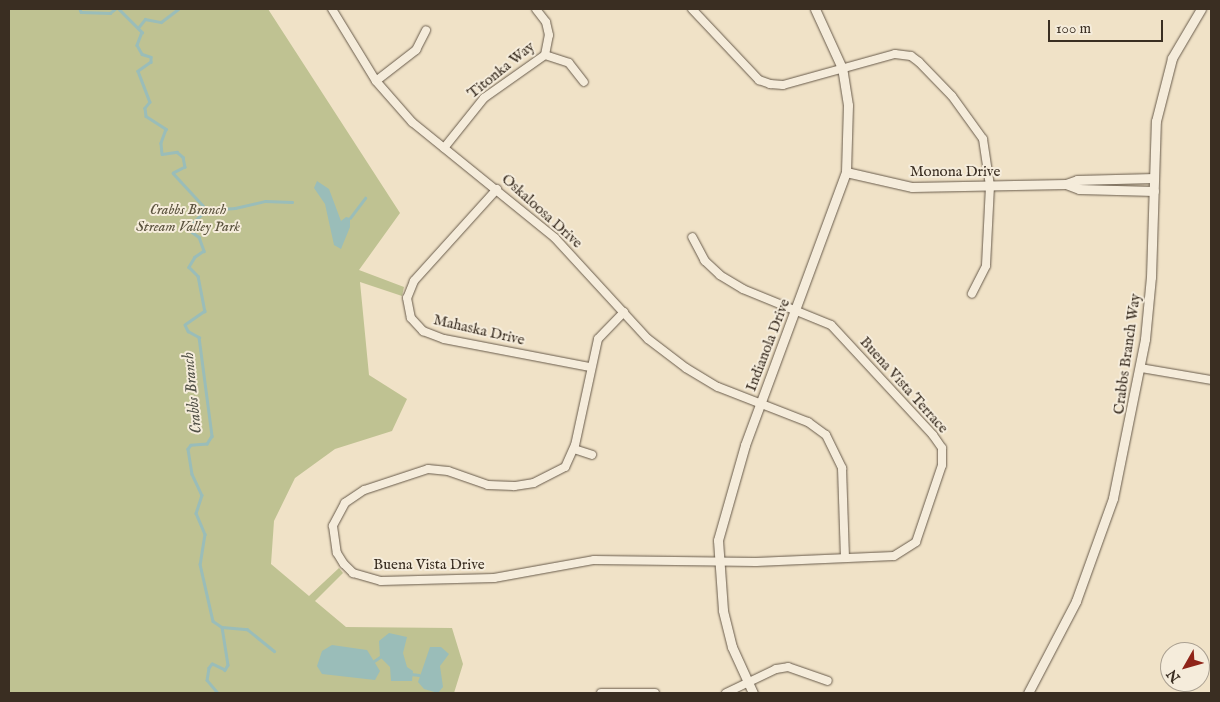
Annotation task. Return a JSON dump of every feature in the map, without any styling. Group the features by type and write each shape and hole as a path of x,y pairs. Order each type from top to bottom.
{"street":[{"name":"Oskaloosa Drive","path":"332,9 376,82 412,122 497,189 554,238 648,339 686,368 718,387 808,422 834,446 842,468 845,558"},
{"name":"Titonka Way","path":"444,148 484,98 544,55 549,35 546,22 536,9"},
{"path":"692,9 759,80 783,85 895,54 910,56 919,62 963,110 983,139 990,186 986,266 972,294"},
{"name":"Indianola Drive","path":"753,693 732,647 725,619 718,540 733,481 846,172 848,105 842,68 815,9"},
{"name":"Crabbs Branch Way","path":"1028,693 1076,601 1102,533 1128,434 1141,368 1151,277 1156,121 1164,83 1183,35 1201,9"},
{"path":"376,82 416,50 426,30"},
{"path":"544,55 570,63 584,82"},
{"name":"Monona Drive","path":"846,172 912,187 1066,184 1076,180 1154,178"},
{"name":"Monona Drive","path":"1066,184 1079,190 1154,191"},
{"name":"Mahaska Drive","path":"497,189 414,281 407,298 411,318 423,331 444,338 590,367"},
{"name":"Buena Vista Terrace","path":"692,237 705,262 720,275 743,289 796,309 831,326 933,435 942,448 942,465 916,542 894,556 719,561"},
{"name":"Buena Vista Drive","path":"624,312 598,339 590,367 574,449 565,466 534,483 488,485 448,472 428,469 364,490 345,503 338,513 333,526 337,553 353,573 381,581 494,578 594,560 719,561"},
{"path":"1141,368 1211,380"},
{"path":"574,449 592,455"},
{"path":"726,693 776,669 788,668 828,681"},
{"path":"601,693 655,693"}],"green space":[{"name":"Crabbs Branch Stream Valley Park","path":"9,9 268,9 400,213 359,270 404,287 402,296 360,282 369,375 407,399 392,431 335,449 295,478 274,521 271,564 309,596 339,568 343,573 315,601 346,627 452,628 463,664 454,693 9,693"}],"water":[{"path":"317,181 329,189 341,221 346,217 350,218 350,227 341,249 334,245 325,204 314,188"},
{"path":"389,633 407,637 403,653 407,667 413,671 412,681 391,681 390,667 380,657 379,641"},
{"path":"332,645 367,650 380,671 375,680 322,674 317,666 322,651"},
{"path":"430,647 441,647 449,654 440,666 443,687 438,693 424,689 418,682"}],"waterway":[{"name":"Crabbs Branch","path":"80,9 81,12 110,13 115,9"},
{"name":"Crabbs Branch","path":"119,9 142,32 137,45 142,54 151,57 151,62 138,71 150,102 145,108 146,116 166,129 161,143 162,154 177,152 183,157 185,167 173,173 207,210 194,222 192,232 199,237 204,251 195,257 189,267 198,276 205,311 185,325 188,331 199,337 212,436 207,444 191,445 188,449 192,474 202,495 196,513 205,534 200,564 213,621 222,627 228,665 225,670 212,664 209,668 207,680 218,693"},
{"path":"138,28 145,19 161,22 178,9"},
{"path":"350,218 365,198"},
{"path":"207,210 235,208 265,201 292,202"},
{"path":"222,627 247,629 274,651"},
{"path":"374,661 380,657"},
{"path":"411,674 419,675"}]}
